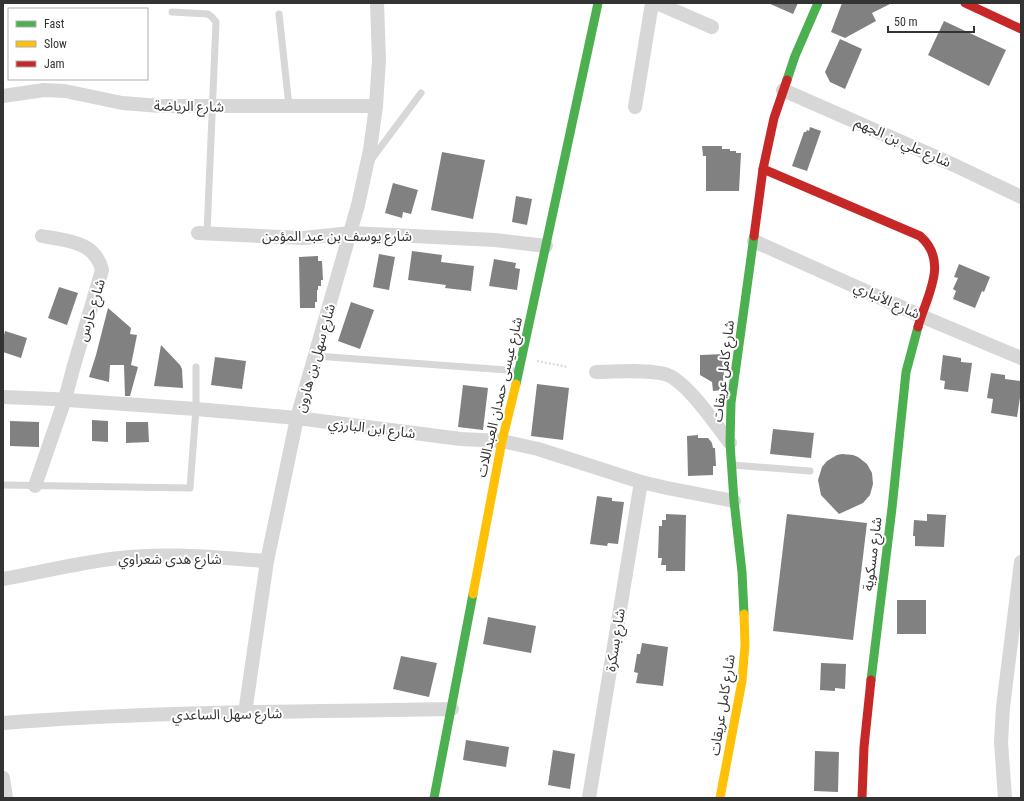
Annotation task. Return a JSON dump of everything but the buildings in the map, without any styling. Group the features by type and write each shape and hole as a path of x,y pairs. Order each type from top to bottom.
{"street":[{"name":"شارع سهل بن هارون","path":"245,713 267,560 297,418 351,233 370,150 376,106 378,60 377,3"},
{"name":"شارع عيسى حمدان العبداللات","path":"434,798 452,710 502,441 522,358 598,3"},
{"path":"635,107 652,3"},
{"path":"657,3 712,27"},
{"name":"شارع كامل عريقات","path":"720,798 737,713 742,681 745,645 742,572 734,501 730,443 731,403 764,169 774,118 795,56 818,3"},
{"path":"965,3 1021,29"},
{"name":"شارع الرياضة","path":"3,96 44,90 58,91 122,103 161,106 376,106"},
{"name":"شارع علي بن الجهم","path":"783,90 954,165 1021,197"},
{"name":"شارع مسكوية","path":"764,169 920,236 928,242 933,254 934,272 932,286 921,316 906,372 892,508 871,679 864,747 862,798"},
{"name":"شارع يوسف بن عبد المؤمن","path":"203,233 303,238 351,233 495,240 546,246"},
{"name":"شارع حارس","path":"35,486 65,399 72,369 102,270 96,255 82,245 42,236"},
{"name":"شارع الأنباري","path":"754,241 921,316 1021,358"},
{"path":"596,372 655,372 666,374 674,378 687,389 730,443"},
{"name":"شارع ابن البارزي","path":"3,397 65,399 196,409 297,418 461,439 502,441 538,449 641,482 734,501"},
{"name":"شارع بسكرة","path":"589,798 641,482"},
{"name":"شارع هدى شعراوي","path":"3,579 120,558 168,556 267,560"},
{"path":"1005,798 1001,742 1021,562"},
{"name":"شارع سهل الساعدي","path":"3,723 71,718 245,713 452,710"},
{"path":"3,778 6,798"}],"lane":[{"path":"172,12 208,14 216,22 212,107 203,233"},
{"path":"279,14 289,106"},
{"path":"366,167 422,93"},
{"path":"316,356 519,371"},
{"path":"3,485 190,488 196,409 196,367"},
{"path":"732,465 810,471"}],"path":[{"path":"522,358 568,367"}],"traffic: fast":[{"path":"516,384 598,3"},
{"path":"787,80 795,56 818,3"},
{"path":"744,614 742,572 734,501 730,443 731,403 754,236"},
{"path":"871,680 892,508 906,372 918,327"},
{"path":"434,798 473,594"}],"traffic: slow":[{"path":"473,594 502,441 516,384"},
{"path":"720,798 742,681 745,645 744,614"}],"traffic: jam":[{"path":"965,3 1021,29"},
{"path":"754,236 763,169 774,118 787,80"},
{"path":"763,169 920,236 929,246 935,268 930,292 918,327"},
{"path":"862,798 864,747 871,680"}]}
